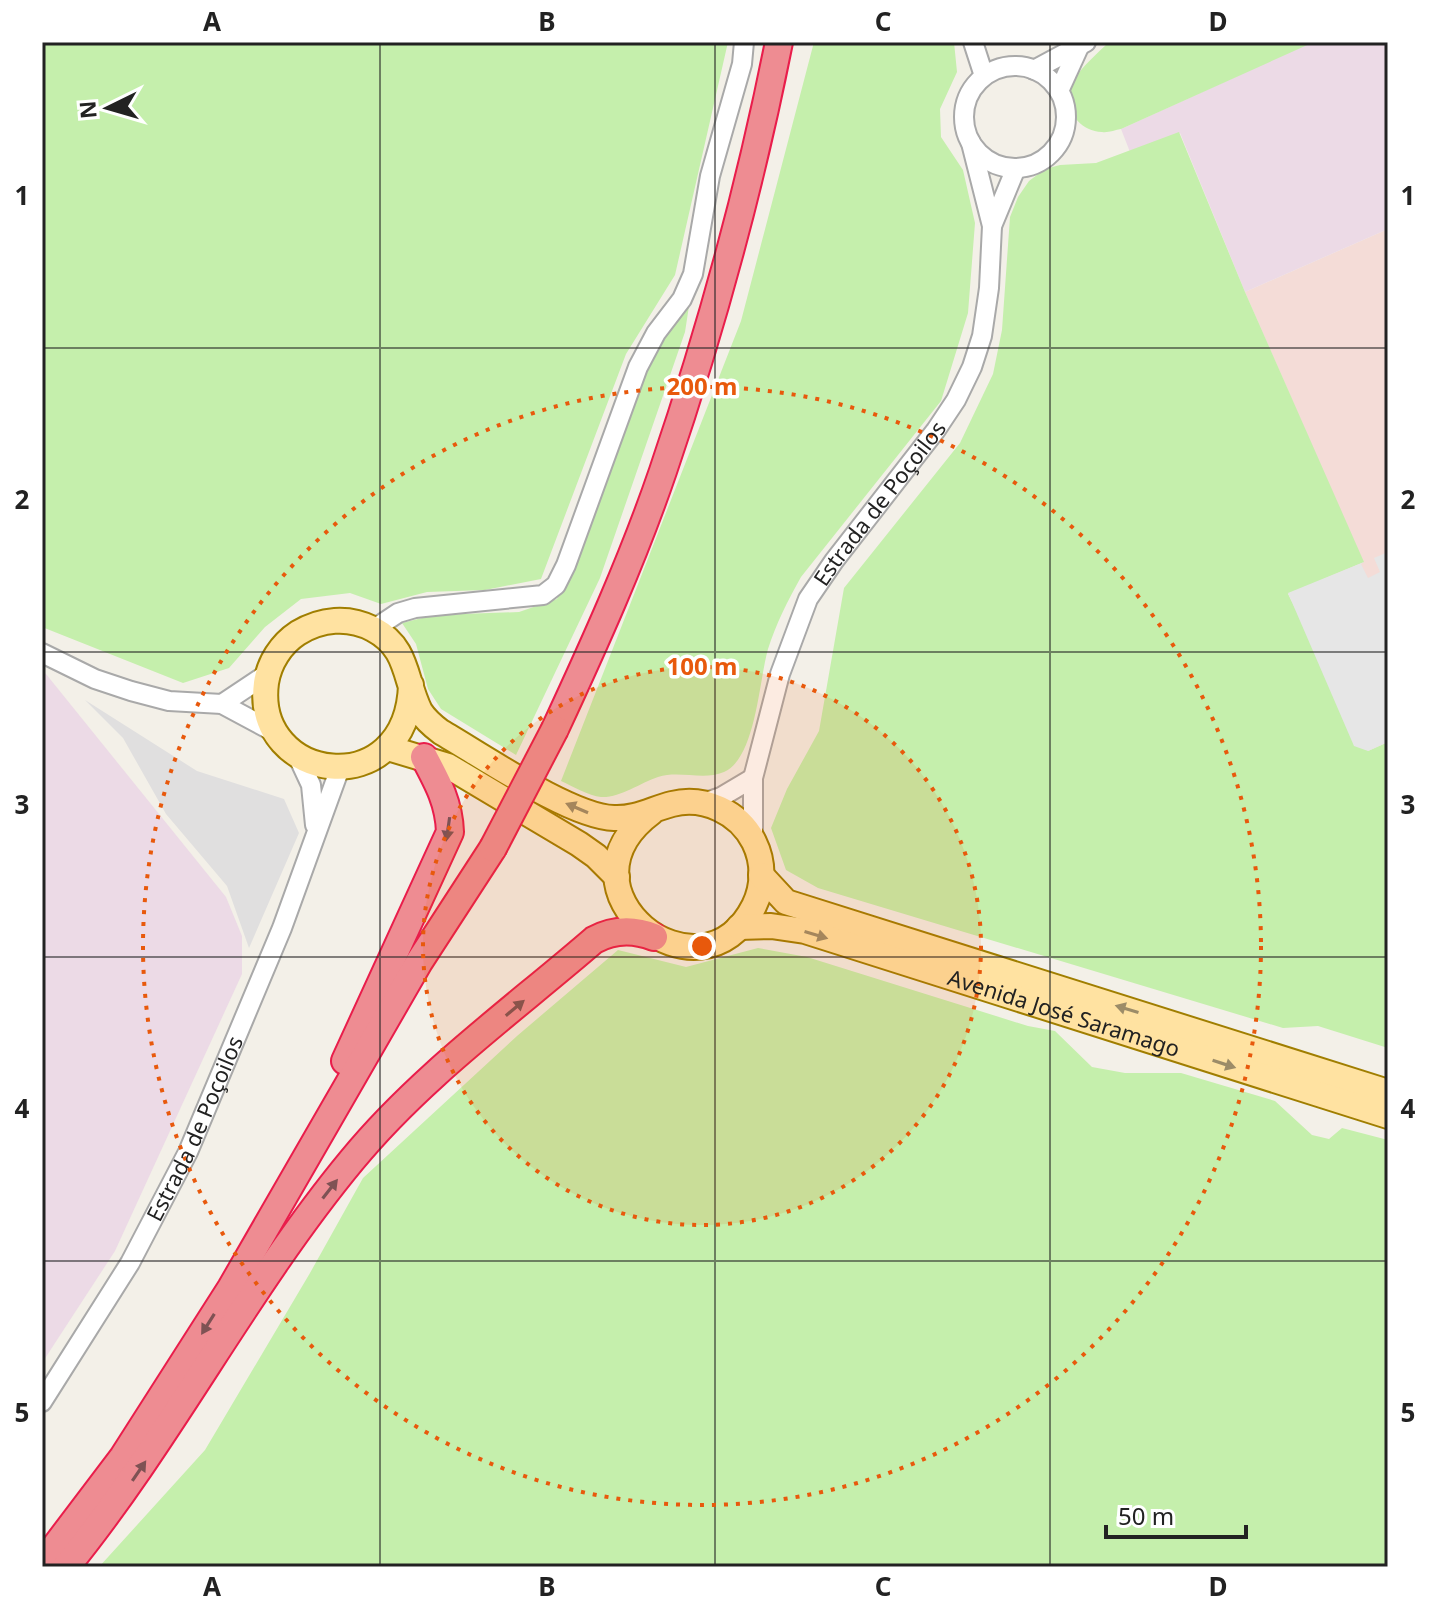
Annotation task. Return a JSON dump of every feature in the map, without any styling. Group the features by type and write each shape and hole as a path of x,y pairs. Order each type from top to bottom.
{"highway":[{"path":"66,1567 132,1481 425,983 555,729 594,644 662,474 721,289 760,138 779,42"},
{"path":"240,1293 450,832 450,812 445,795 424,757"},
{"path":"42,1564 240,1293 393,1114 594,940 602,935 629,930 654,937"}],"main road":[{"path":"267,674 276,654 291,637 310,626 331,620 353,621 374,629 392,643 405,663 421,712 441,732 567,804 611,819 631,818 672,804 703,803 738,820 753,841"},
{"name":"Estrada de Poçoilos","path":"267,674 265,695 268,715 276,733 297,755 318,765 340,768"},
{"path":"340,768 358,765 388,748 403,730 411,708 411,685"},
{"path":"388,748 448,766 579,844 617,877"},
{"path":"652,812 626,840 617,877 628,912 654,937 678,945 704,945 717,941 739,927 755,904 761,875"},
{"name":"Estrada de Poçoilos","path":"753,841 761,875"},
{"name":"Avenida José Saramago","path":"761,875 786,902 1388,1092"},
{"name":"Avenida José Saramago","path":"739,927 771,926 805,931 1388,1116"}],"street":[{"path":"374,629 398,613 415,608 514,600 543,595 556,585 638,367 656,333 682,299 693,274 710,176 742,64 744,42"},
{"path":"971,143 995,164 1016,168 1042,160 1053,151 1065,123 1065,107 1059,91 1048,79 1034,70 1008,66 984,76 973,42"},
{"path":"1034,70 1082,45"},
{"path":"1059,91 1082,45"},
{"name":"Estrada de Poçoilos","path":"753,841 753,778 780,674 808,599 956,400 972,367 982,336 989,288 992,226 966,132 965,107 975,85 984,76"},
{"name":"Estrada de Poçoilos","path":"992,226 1016,168"},
{"path":"42,653 95,679 131,691 169,701 222,704 276,733"},
{"path":"222,704 267,674"},
{"name":"Estrada de Poçoilos","path":"297,755 311,785 316,839"},
{"name":"Estrada de Poçoilos","path":"42,1402 130,1263 188,1152 316,839 325,803 340,768"},
{"path":"703,803 721,797 753,778"}],"shaded area":[{"path":"1312,42 1388,42 1388,229 1245,292 1180,133 1130,152 1121,129"},
{"path":"1388,229 1388,742 1368,751 1288,593 1363,562 1245,292"},
{"path":"1388,552 1388,742 1368,751 1354,746 1288,593 1364,562 1361,564 1368,578 1380,572 1374,558"},
{"path":"42,672 226,897 242,936 242,974 115,1251 42,1363"},
{"path":"85,700 197,771 284,799 299,833 249,948 227,886 166,814 123,738"}],"green space":[{"path":"42,42 728,42 675,275 626,354 541,579 485,590 427,592 381,604 350,593 301,599 265,627 229,668 183,683 42,627"},
{"path":"814,42 954,42 957,72 940,109 941,137 963,170 975,223 968,313 941,401 801,577 791,594 768,649 750,735 735,764 716,775 666,775 615,795 591,795 561,781 741,321"},
{"path":"1109,42 1314,42 1121,129 1104,132 1084,127 1073,114 1069,98 1077,75"},
{"path":"1179,132 1245,292 1364,562 1288,594 1368,751 1388,742 1388,1048 1318,1026 1283,1028 818,888 786,870 771,828 787,789 819,731 844,588 960,443 993,374 1002,330 1010,217 1018,197 1029,181 1045,169 1096,163"},
{"path":"689,306 685,332 600,578 516,755 441,709 428,689 416,644 402,623 434,615 519,612 557,599 656,348"},
{"path":"758,948 807,957 1028,1026 1055,1031 1092,1067 1125,1073 1181,1073 1275,1101 1312,1135 1329,1139 1342,1128 1388,1140 1388,1567 99,1567 205,1450 363,1178 517,1036 618,950 686,967"}]}
